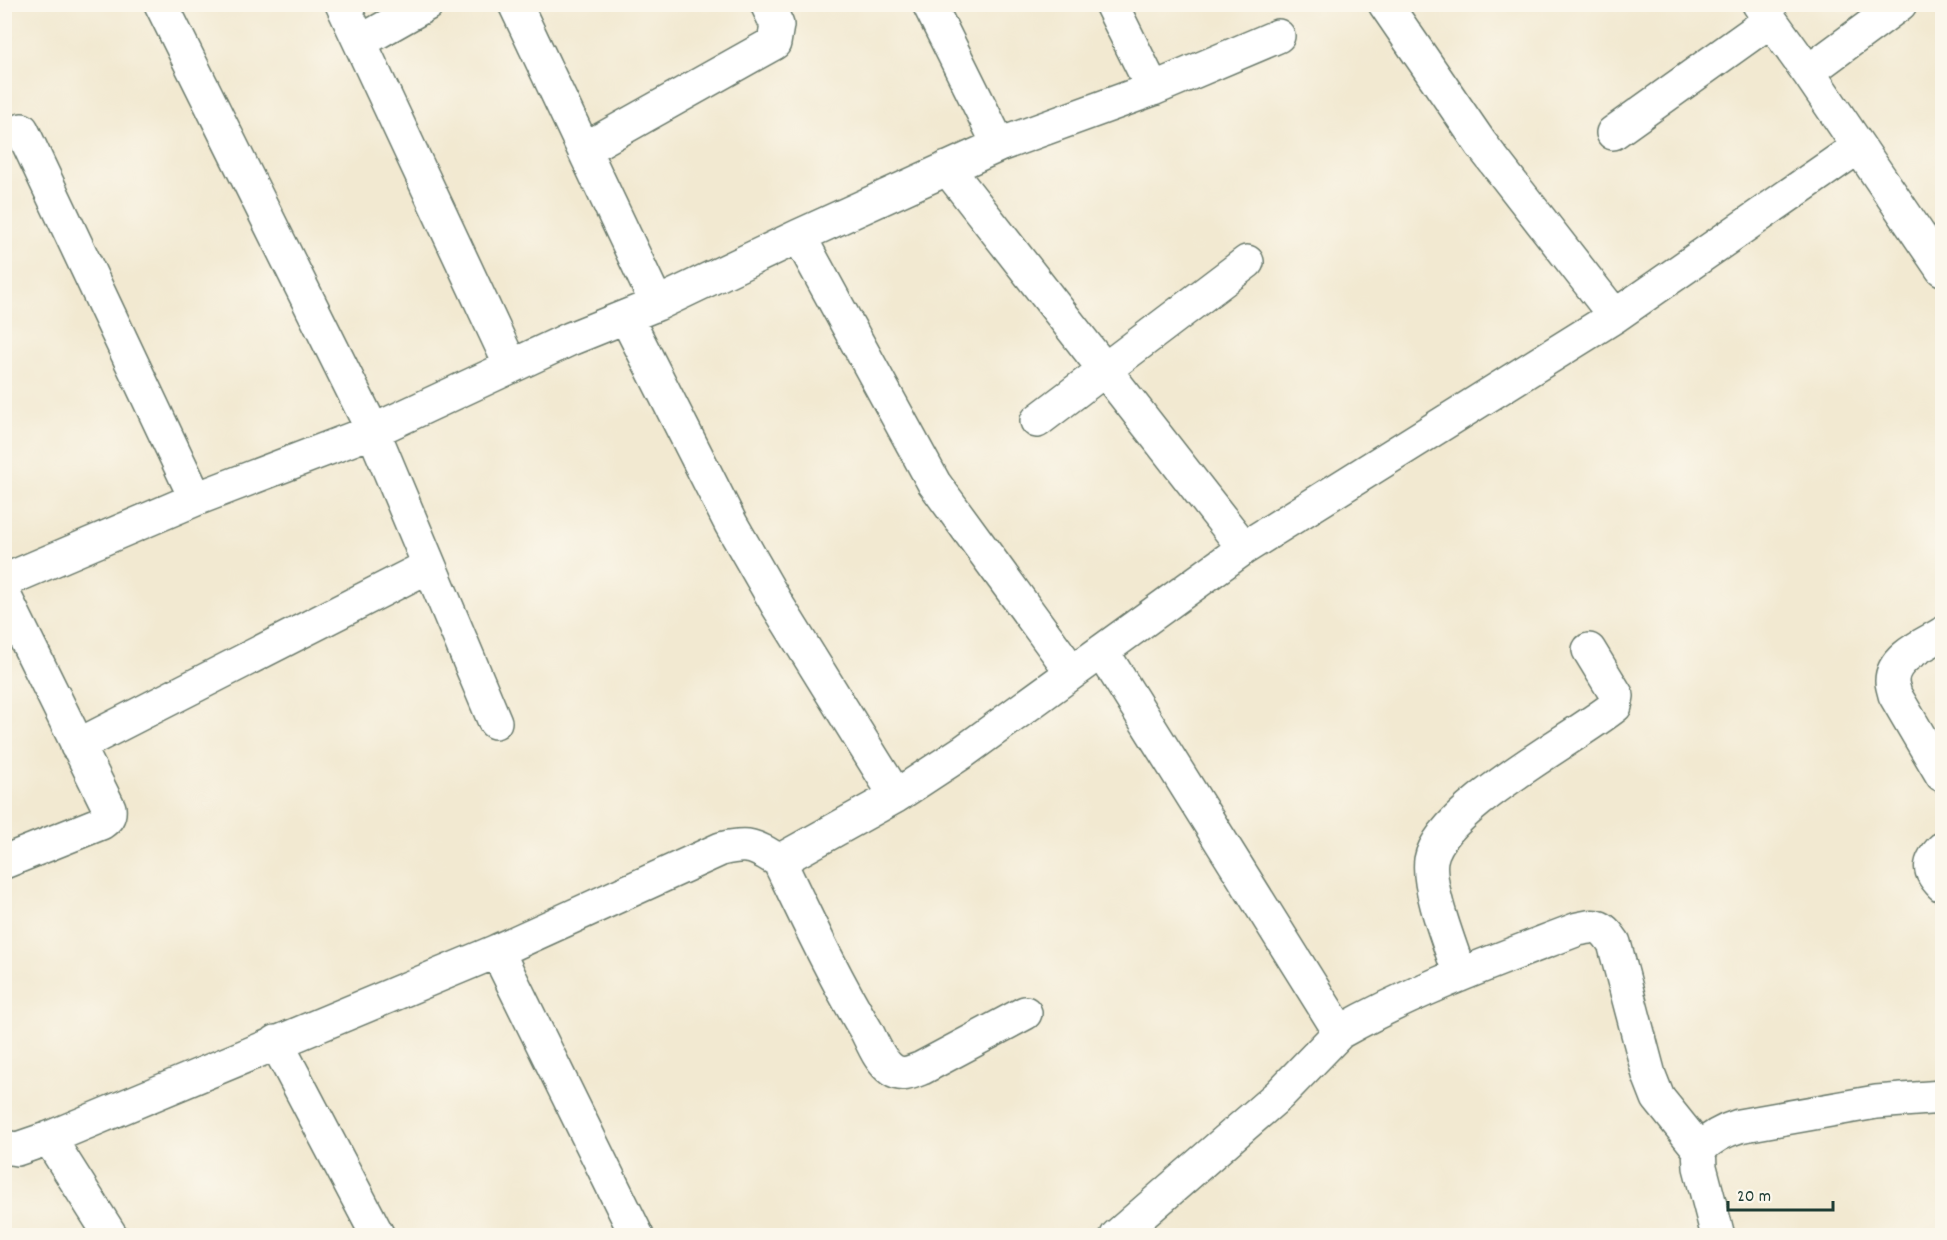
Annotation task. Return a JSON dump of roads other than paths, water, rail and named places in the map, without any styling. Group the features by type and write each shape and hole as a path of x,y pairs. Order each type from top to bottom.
{"street":[{"path":"161,4 373,431 495,722"},
{"path":"342,4 512,366"},
{"path":"360,42 427,4"},
{"path":"515,4 657,304"},
{"path":"585,149 774,43 777,25 767,4"},
{"path":"929,4 999,145"},
{"path":"1111,4 1153,89"},
{"path":"1385,4 1481,144 1615,316"},
{"path":"1808,72 1900,4"},
{"path":"1613,133 1765,12 1942,270"},
{"path":"4,580 196,499 373,431 570,339 657,304 999,145 1153,89 1278,36"},
{"path":"22,130 196,499"},
{"path":"779,861 896,796 963,752 1244,548 1615,316 1858,147"},
{"path":"947,168 1244,548"},
{"path":"799,236 934,483 1072,672"},
{"path":"1037,421 1247,262"},
{"path":"626,317 731,524 778,606 896,796"},
{"path":"77,746 429,566"},
{"path":"4,595 109,808 107,819 4,862"},
{"path":"1942,634 1902,659 1894,670 1892,681 1895,695 1942,775"},
{"path":"1460,975 1437,903 1432,878 1431,861 1435,849 1443,835 1466,811 1527,765 1615,706 1617,696 1589,650"},
{"path":"1102,651 1340,1032"},
{"path":"4,1147 17,1149 49,1138 497,951 721,849 747,844 779,861 839,985 882,1059 891,1070 899,1074 922,1068 1025,1013"},
{"path":"1942,849 1932,861 1931,867 1935,877 1942,885"},
{"path":"1117,1236 1279,1095 1340,1032 1381,1009 1460,975 1591,926 1599,926 1614,943 1658,1098 1700,1149 1700,1167 1718,1236"},
{"path":"497,951 638,1236"},
{"path":"276,1042 378,1236"},
{"path":"1700,1149 1710,1138 1739,1126 1876,1102 1942,1097"},
{"path":"49,1138 111,1236"}]}
